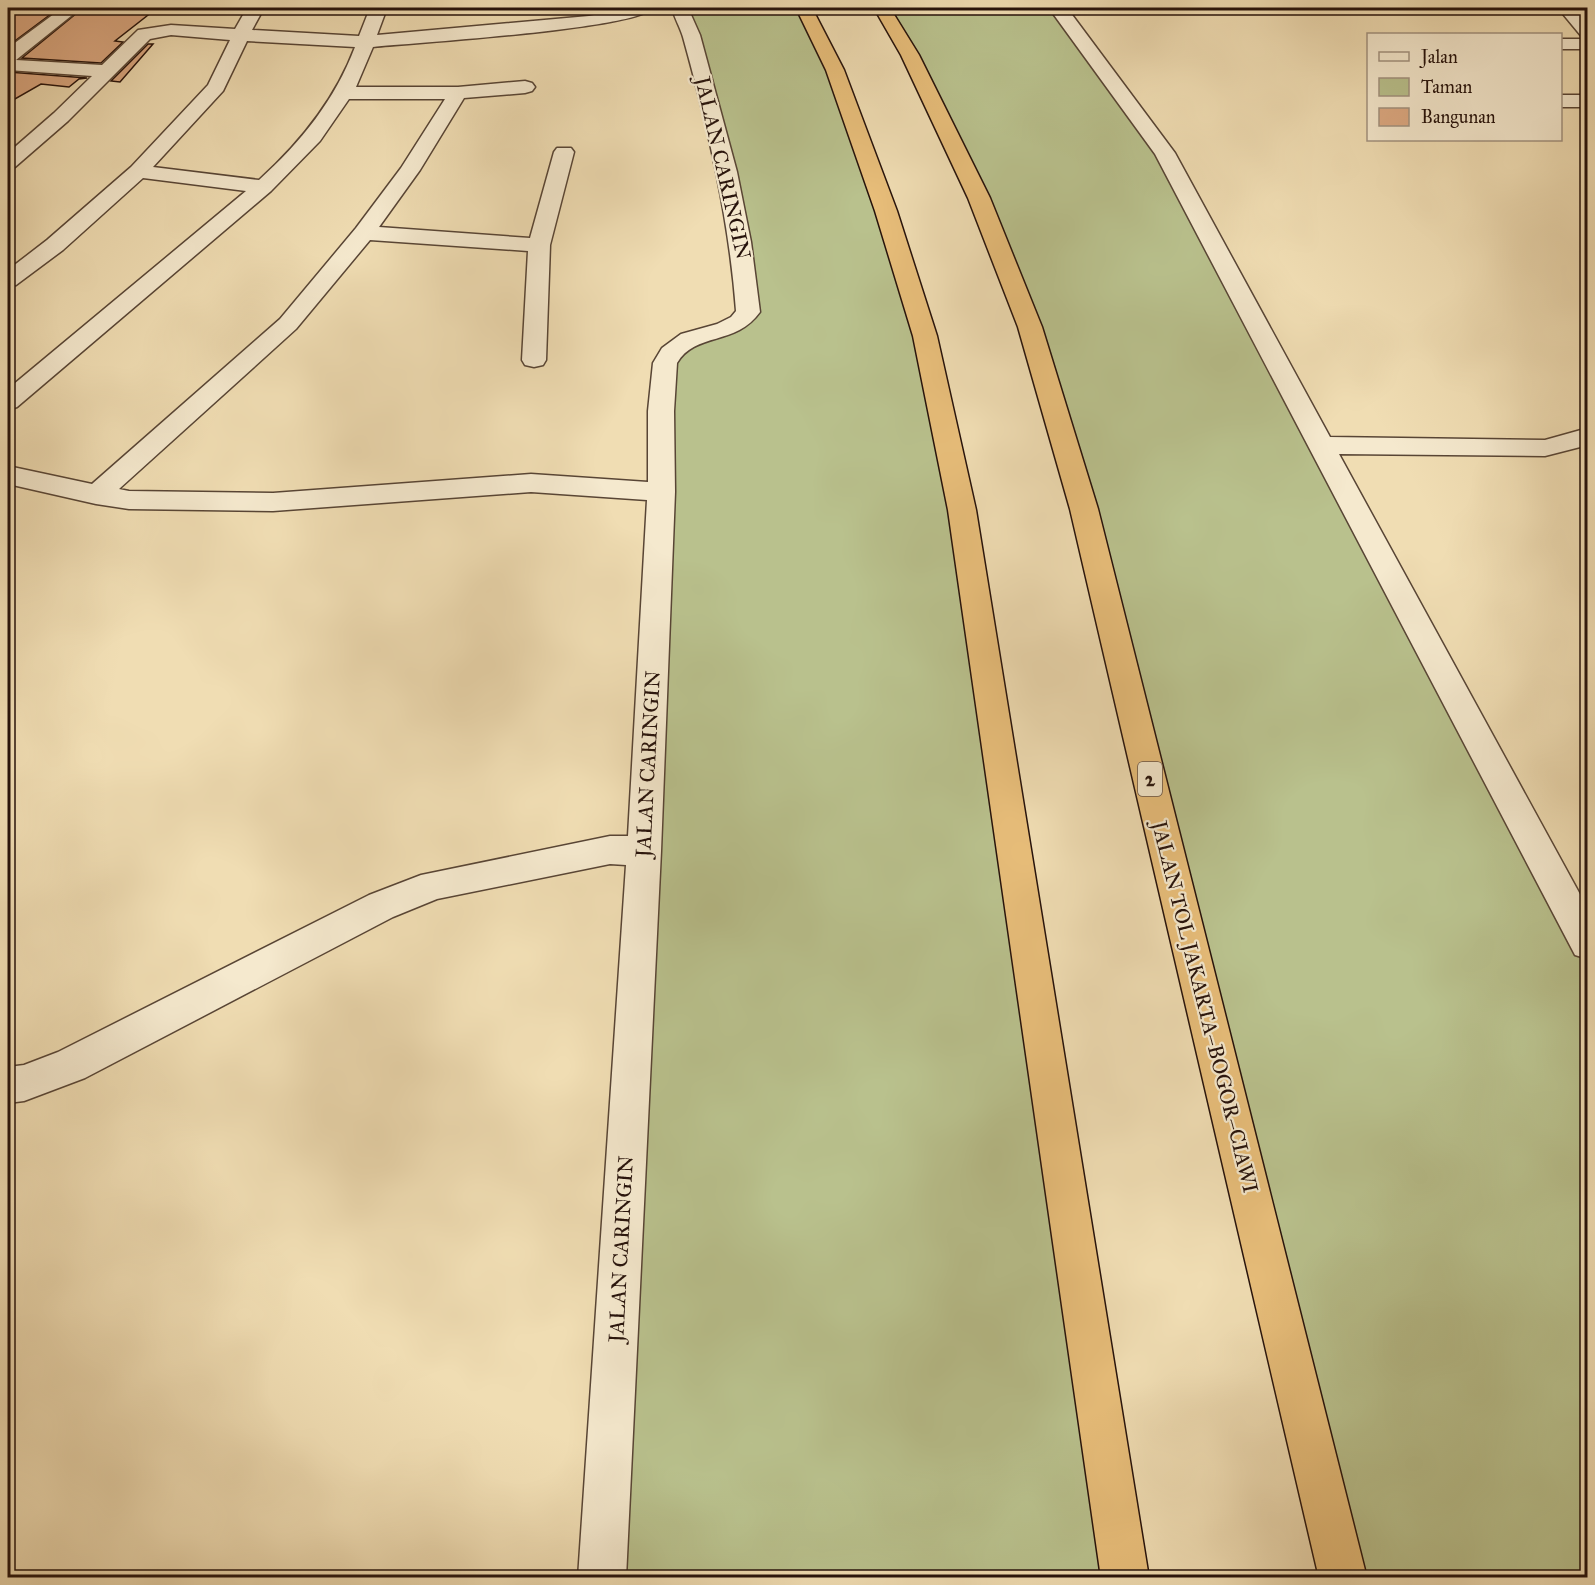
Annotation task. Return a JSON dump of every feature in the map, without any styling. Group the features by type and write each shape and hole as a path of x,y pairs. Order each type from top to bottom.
{"highway":[{"path":"804,8 835,70 904,268 925,336 962,510 1125,1578"},
{"name":"JALAN TOL JAKARTA–BOGOR–CIAWI","path":"882,8 910,55 978,198 1030,327 1081,497 1343,1578"}],"street":[{"path":"8,57 72,8"},
{"path":"8,280 55,245 138,171 216,87 255,8"},
{"path":"8,402 264,187 297,156 343,93 378,8"},
{"path":"8,163 62,117 136,39 154,32 171,30 365,42 589,21 624,15 644,8"},
{"name":"JALAN CARINGIN","path":"602,1578 644,851 661,492 661,411 665,363 671,353 690,339 725,330 748,312 746,270 739,230 691,35 680,8"},
{"path":"1058,8 1166,153 1587,942"},
{"path":"1566,8 1587,33"},
{"path":"1562,44 1587,44"},
{"path":"8,65 107,71"},
{"path":"343,93 458,93 525,87"},
{"path":"96,495 288,324 364,233 410,170 458,93"},
{"path":"1562,101 1587,101"},
{"path":"534,360 539,245 564,152"},
{"path":"138,171 264,187"},
{"path":"364,233 539,245"},
{"path":"1545,448 1587,436"},
{"path":"1323,445 1545,448 1587,461"},
{"path":"8,475 129,500 273,502 531,483 661,492"},
{"path":"8,1084 24,1083 71,1065 381,906 433,885 610,850 644,851"}],"green space":[{"path":"680,8 804,8 836,72 925,336 1125,1577 603,1578 665,363 748,312 691,35"},
{"path":"882,8 1058,8 1061,11 1165,153 1587,944 1587,1577 1343,1577 1030,327 910,55"}],"building":[{"path":"8,8 59,8 8,46"},
{"path":"83,8 157,8 115,41 123,42 101,63 22,58"},
{"path":"148,44 153,44 120,82 111,81"},
{"path":"8,72 87,78 79,79 69,87 41,84 8,103"}]}
